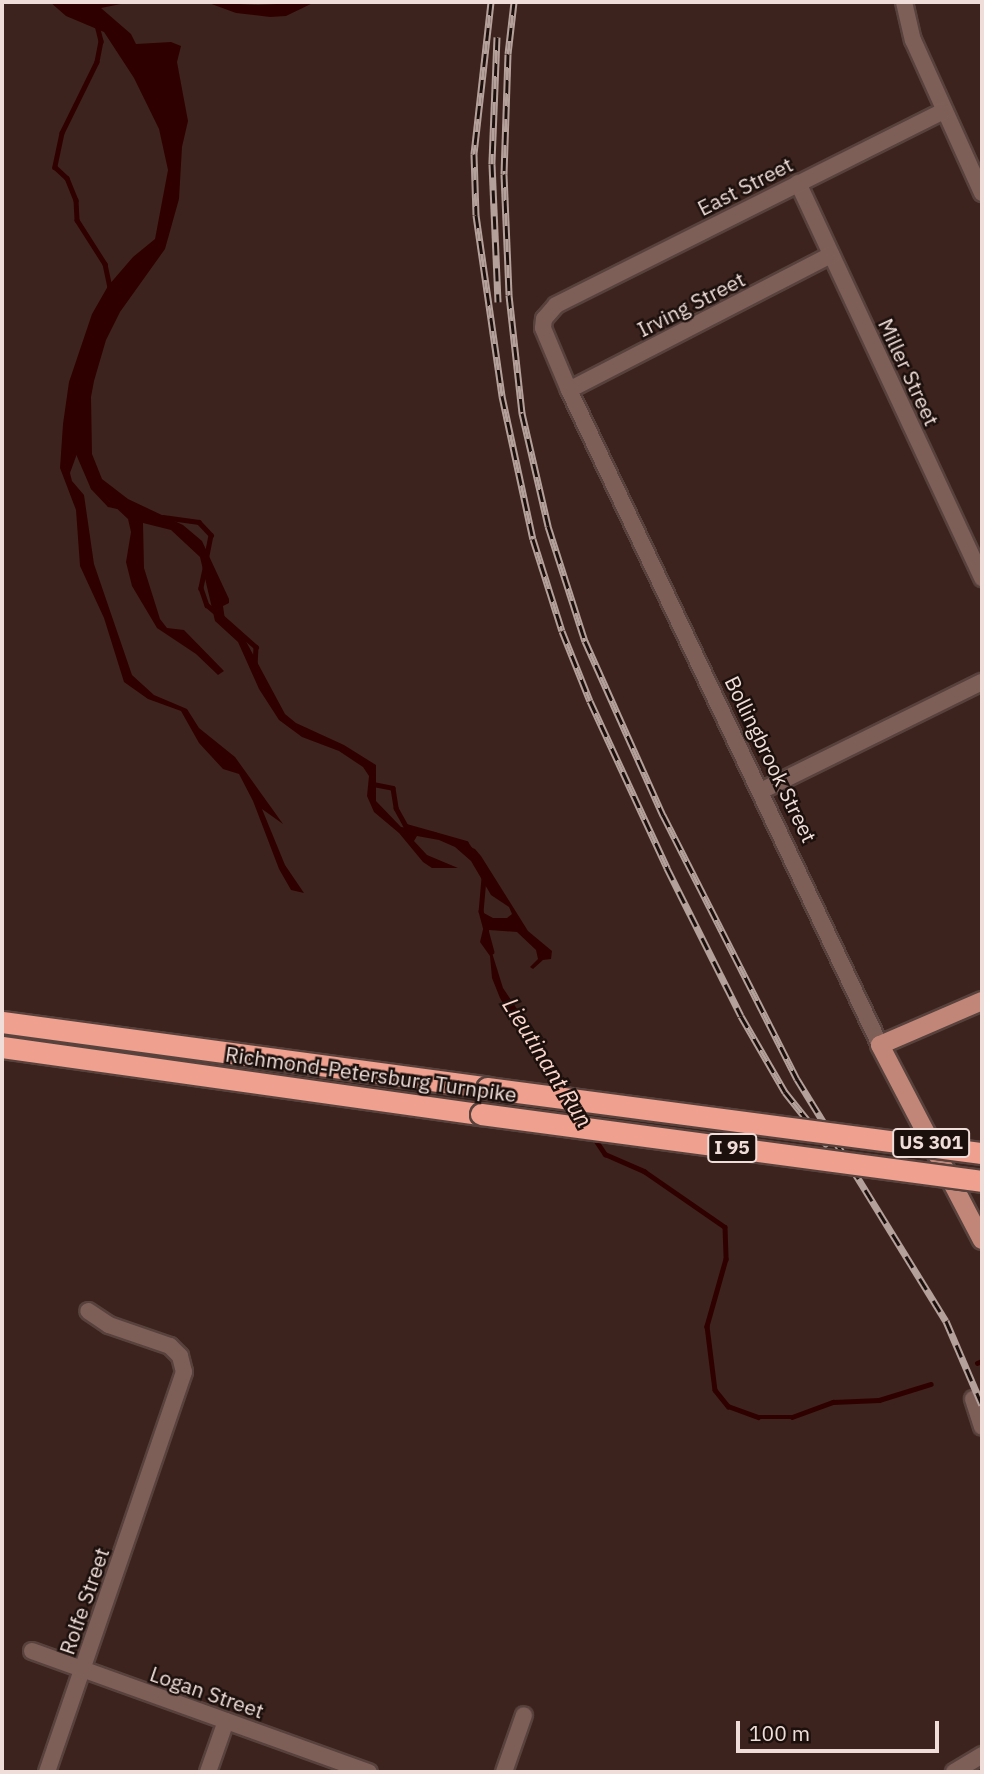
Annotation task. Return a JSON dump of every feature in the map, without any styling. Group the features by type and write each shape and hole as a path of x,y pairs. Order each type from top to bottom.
{"highway":[{"name":"Richmond-Petersburg Turnpike","path":"2,1022 982,1153"},
{"name":"Richmond-Petersburg Turnpike","path":"6,1048 982,1181"}],"main road":[{"path":"880,1045 982,1001"},
{"name":"Bollingbrook Street","path":"880,1045 982,1240"}],"street":[{"path":"904,2 913,40 982,193"},
{"name":"East Street","path":"566,300 943,111"},
{"name":"Miller Street","path":"798,183 982,578"},
{"name":"Irving Street","path":"569,390 831,255"},
{"name":"Bollingbrook Street","path":"566,300 549,311 543,328 569,390 880,1045"},
{"path":"761,791 982,682"},
{"name":"Rolfe Street","path":"47,1772 184,1372 180,1356 170,1346 109,1325 88,1311"},
{"path":"973,1399 982,1427"},
{"name":"Logan Street","path":"32,1651 369,1772"},
{"path":"504,1772 524,1715"},
{"path":"208,1772 226,1721"},
{"path":"954,1772 982,1755"}],"shaded area":[{"path":"50,2 131,2 101,8 131,34 136,44 171,42 181,46 177,62 188,121 182,147 179,199 165,249 120,312 106,340 91,397 92,454 102,479 128,499 183,525 202,541 229,599 229,603 223,606 225,620 241,632 285,714 296,723 344,745 376,765 376,801 401,827 435,832 475,849 481,856 528,931 552,951 551,959 543,960 533,969 530,967 538,959 536,950 517,932 489,930 488,940 503,988 534,1034 546,1064 537,1062 500,998 492,978 490,956 480,942 485,921 482,912 493,918 507,918 512,914 509,907 491,895 471,861 455,847 439,840 417,836 414,841 427,855 458,868 432,868 423,862 399,833 374,812 367,796 369,776 363,767 339,751 302,737 279,720 259,689 238,642 215,621 200,557 171,530 143,523 144,568 160,619 167,628 184,630 224,671 218,675 196,654 157,628 132,586 126,562 131,532 128,519 96,489 78,451 70,473 72,481 84,495 94,564 132,675 154,695 187,709 199,728 235,757 283,824 262,809 285,865 304,893 291,890 279,869 253,801 239,774 223,769 199,743 181,711 148,699 124,682 104,618 80,566 76,510 60,468 63,424 69,382 92,314 108,286 133,257 155,239 168,170 159,129 134,78 104,32 66,16"},
{"path":"206,2 258,5 315,2 286,16 270,17 236,13"}],"waterway":[{"name":"Lieutinant Run","path":"96,21 101,41 97,62 62,133 55,167 67,178 76,200 77,220 105,264 110,287"},
{"name":"Lieutinant Run","path":"77,450 93,487 109,504 117,506"},
{"name":"Lieutinant Run","path":"163,517 199,522 211,535 207,556"},
{"name":"Lieutinant Run","path":"206,564 201,588 207,605 214,611"},
{"name":"Lieutinant Run","path":"221,616 256,647 255,665"},
{"name":"Lieutinant Run","path":"373,784 393,788 396,808 406,826 466,843 472,852"},
{"name":"Lieutinant Run","path":"484,878 481,911 492,952"},
{"name":"Lieutinant Run","path":"542,1061 563,1091"},
{"name":"Lieutinant Run","path":"593,1136 605,1154 644,1171 725,1227 726,1259 707,1326 715,1390 728,1406 758,1417 792,1417 833,1402 879,1400 931,1384"},
{"name":"Lieutinant Run","path":"977,1363 982,1361"}],"railway":[{"path":"491,2 474,154 476,215 502,396 533,539 562,631 590,701 667,868 741,1016 785,1092 828,1146"},
{"path":"514,2 508,54 504,174 509,295 522,413 548,526 585,641 663,815 797,1079 946,1321 982,1405"},
{"path":"497,37 492,164 498,302"}]}
